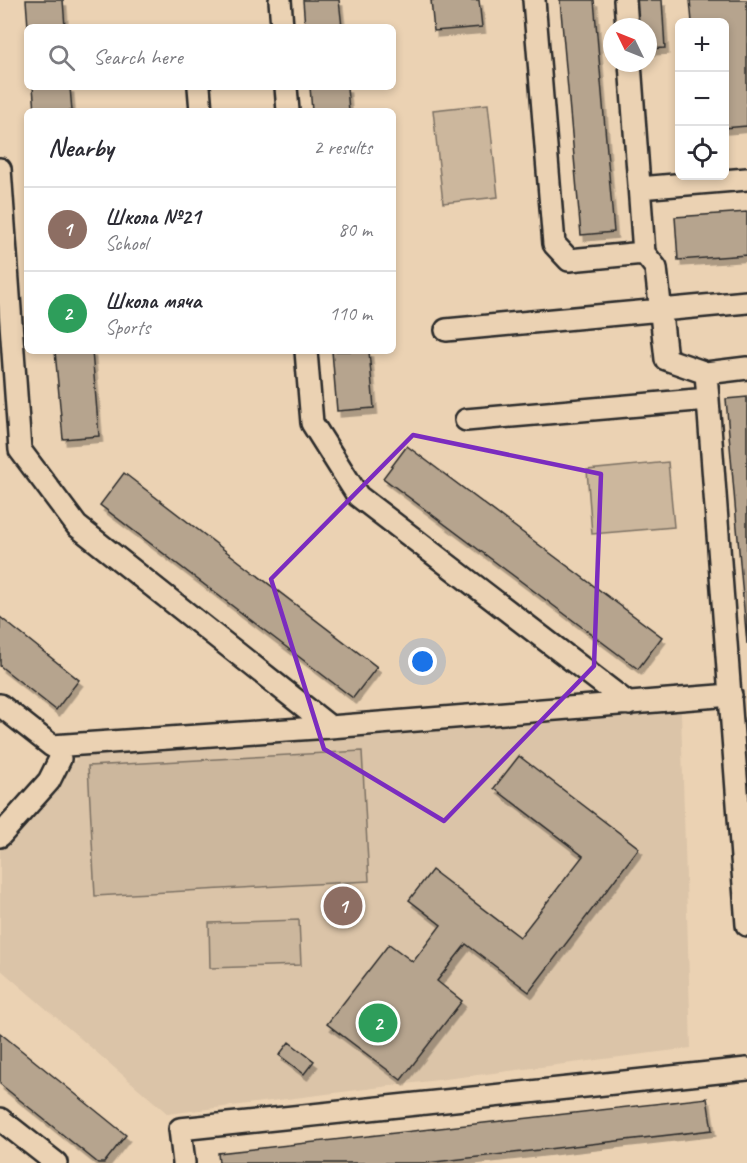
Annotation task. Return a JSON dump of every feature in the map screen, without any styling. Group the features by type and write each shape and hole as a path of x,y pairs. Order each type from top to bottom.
{"lane":[{"path":"280,0 282,24"},
{"path":"534,0 554,243 569,260 644,253"},
{"path":"626,0 627,18"},
{"path":"631,72 644,253 656,267 666,359 706,373 747,368"},
{"path":"199,90 201,108"},
{"path":"286,90 288,108"},
{"path":"0,169 20,450 77,526 330,727"},
{"path":"639,188 747,179"},
{"path":"446,330 747,302"},
{"path":"306,354 312,423 358,496 628,704"},
{"path":"706,373 731,696 741,764 747,925"},
{"path":"466,420 708,399"},
{"path":"0,705 52,747 731,696"},
{"path":"0,836 49,781 60,759 58,746"},
{"path":"184,1163 180,1129 747,1069"},
{"path":"0,1119 56,1163"}],"highlighted area":[{"path":"413,435 601,474 594,666 444,821 324,749 271,579"}],"shaded area":[{"path":"488,104 498,197 443,203 433,110"},
{"path":"668,462 674,527 592,534 587,470"},
{"path":"681,712 691,1048 168,1114 0,969 0,843 79,756"},
{"path":"362,751 369,881 95,896 88,766"},
{"path":"299,920 301,965 210,968 209,923"}],"building":[{"path":"26,0 63,0 65,24 28,24"},
{"path":"303,0 339,0 342,24 305,24"},
{"path":"431,0 479,0 482,27 434,31"},
{"path":"560,0 594,0 614,232 581,235"},
{"path":"635,0 662,0 665,48 657,48 657,18 636,18"},
{"path":"690,0 747,0 747,126 729,128 729,18 692,18"},
{"path":"33,90 70,90 72,108 35,108"},
{"path":"310,90 347,90 349,108 312,108"},
{"path":"747,212 747,255 678,260 675,217"},
{"path":"55,354 92,354 99,436 63,439"},
{"path":"332,354 369,354 374,408 337,411"},
{"path":"747,397 747,644 726,399"},
{"path":"407,446 662,637 638,669 383,478"},
{"path":"124,473 377,667 353,698 100,505"},
{"path":"0,617 79,680 56,710 0,666"},
{"path":"519,756 639,848 529,992 466,944 437,981 462,1001 401,1080 327,1024 389,944 413,962 441,925 409,900 432,870 520,937 583,856 494,788"},
{"path":"0,1033 126,1135 104,1163 98,1163 0,1084"},
{"path":"289,1042 314,1061 304,1074 279,1055"},
{"path":"707,1098 712,1130 426,1163 219,1163 218,1153"}],"place":[{"name":"Школа №21","path":"343,906"},
{"name":"Школа мяча","path":"378,1023"}]}
